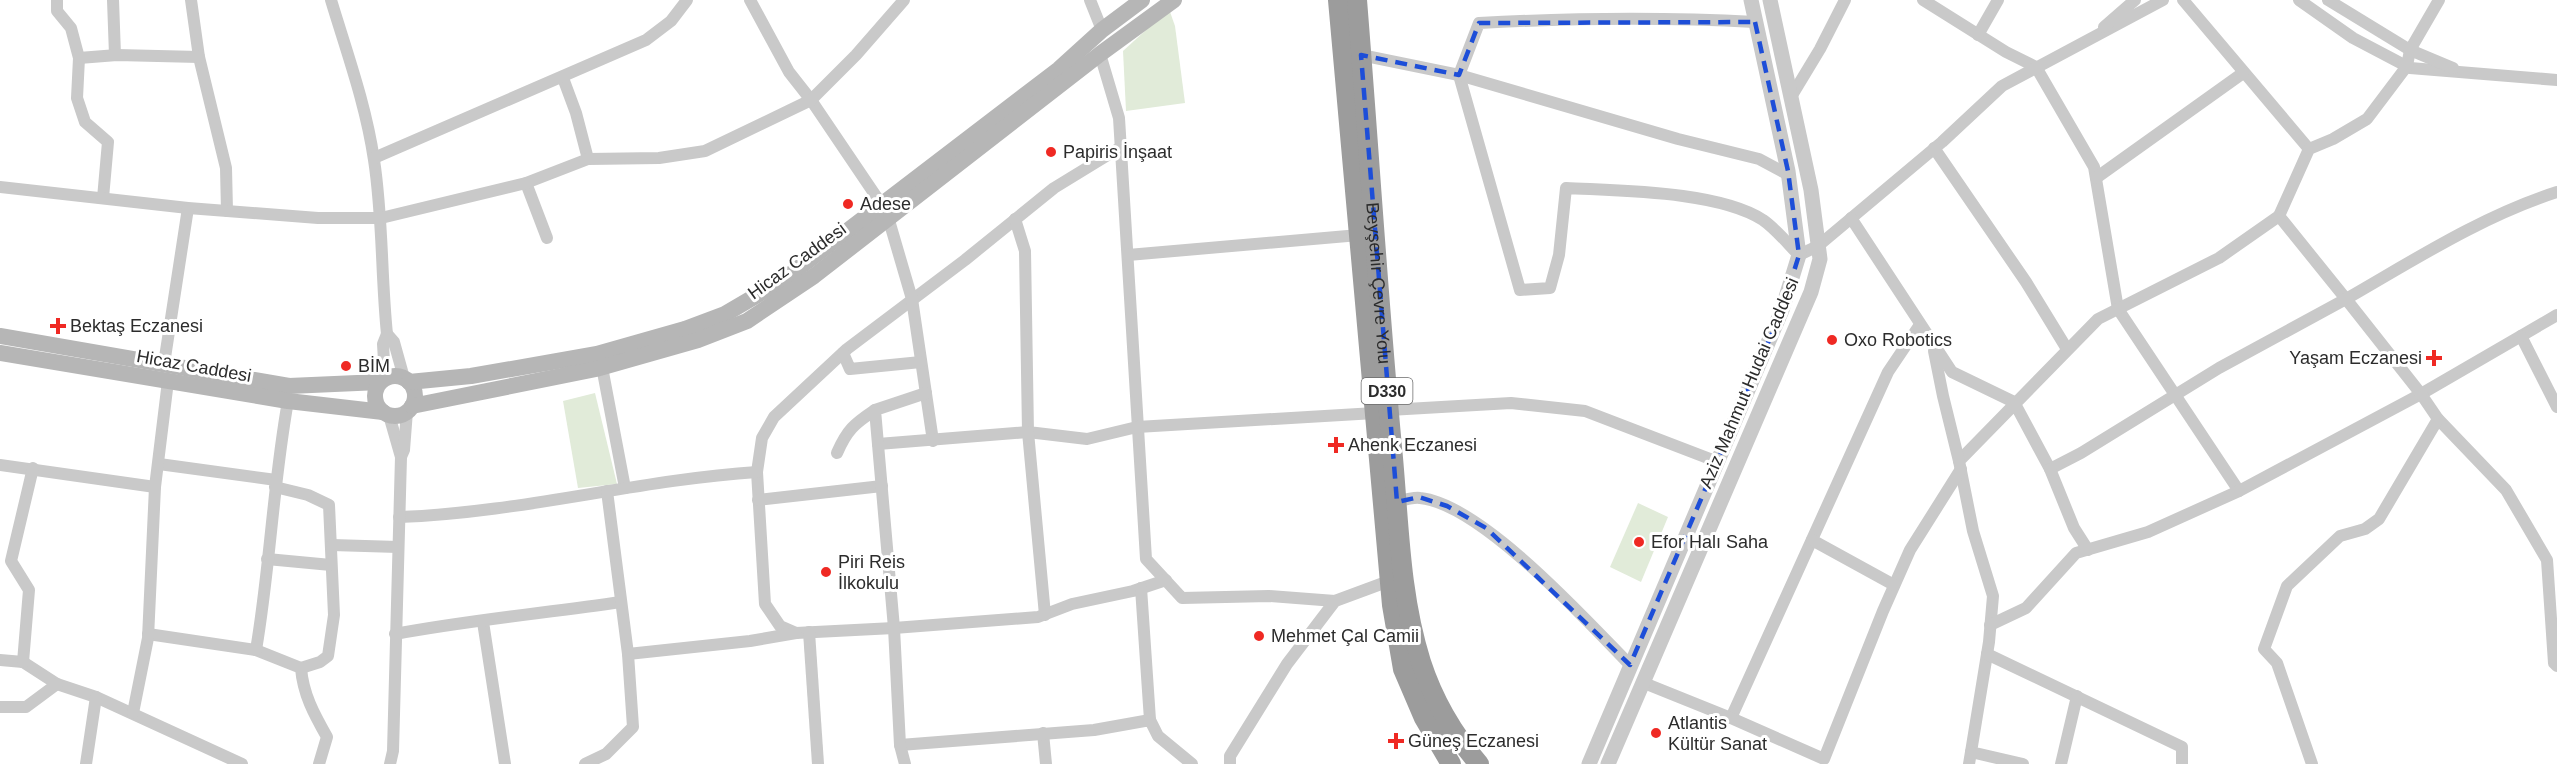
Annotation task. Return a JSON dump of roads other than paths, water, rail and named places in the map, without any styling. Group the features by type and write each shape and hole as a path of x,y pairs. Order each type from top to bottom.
{"highway":[{"name":"Beyşehir Çevre Yolu","path":"1338,0 1359,235 1382,411 1397,502 1407,606 1421,663 1440,706 1464,747 1479,764"},
{"name":"Beyşehir Çevre Yolu","path":"1357,0 1373,233 1389,581 1404,669 1424,718 1445,759"}],"main road":[{"name":"Hicaz Caddesi","path":"410,409 602,367 698,340 747,321 814,276 885,211 1059,69 1102,30 1142,0"},
{"name":"Hicaz Caddesi","path":"407,380 471,376 597,354 725,315 783,280 885,211 1174,0"},
{"name":"Hicaz Caddesi","path":"0,336 289,386 382,380"},
{"name":"Hicaz Caddesi","path":"0,353 288,401 386,413"},
{"path":"391,376 407,380 415,394 410,409 395,416 386,413 375,401 376,388 382,380 391,376"}],"street":[{"path":"57,0 57,11 71,28 79,58 78,98 85,122 108,142 103,198"},
{"path":"112,0 116,55"},
{"path":"190,0 199,57 226,168 227,211"},
{"path":"331,0 361,96 374,158 381,218 387,334 383,344 382,380"},
{"path":"374,158 646,40 671,21 687,0"},
{"path":"750,0 789,72 811,100 885,211 912,299 933,441"},
{"path":"0,187 188,208 318,218 381,218 526,183 588,159 659,158 705,151 811,100 856,55 904,0"},
{"path":"1090,0 1102,30"},
{"name":"Aziz Mahmut Hudai Caddesi","path":"1589,764 1782,310 1799,255 1789,175 1751,0"},
{"name":"Aziz Mahmut Hudai Caddesi","path":"1608,764 1811,292 1820,259 1811,190 1770,0"},
{"path":"1791,97 1820,50 1845,0"},
{"path":"1923,0 2006,52 2036,67 2094,167 2118,309 2239,491"},
{"path":"1978,35 1998,0"},
{"path":"2088,40 2135,0"},
{"path":"1755,22 1537,20 1479,23 1459,75 1521,290 1550,288 1559,255 1566,188 1638,191 1724,202 1764,220 1799,255 1818,246 1934,148 2002,86 2163,0"},
{"path":"2183,0 2308,149"},
{"path":"2300,0 2353,38 2407,66 2555,83"},
{"path":"2328,0 2410,50 2463,72"},
{"path":"1644,683 1731,718 1828,762 1894,585 1910,550 1960,465 2014,402 2098,319 2219,258 2279,216 2308,149 2333,139 2367,119 2407,66 2410,50 2439,0"},
{"path":"1100,54 1119,117 1146,559 1182,598 1269,596 1335,601 1389,581"},
{"path":"79,58 116,55 199,57"},
{"path":"1361,56 1459,75 1666,136 1759,159 1789,175"},
{"path":"2096,178 2244,73"},
{"path":"562,78 576,113 588,159"},
{"path":"796,633 780,626 765,604 757,472 762,438 774,417 843,353 1054,188 1121,147"},
{"path":"1934,148 2026,282 2067,349"},
{"path":"526,183 547,238"},
{"path":"2050,469 2081,453 2219,368 2436,248 2520,204 2557,192"},
{"path":"164,364 188,208"},
{"path":"2279,216 2421,394 2438,419 2506,490 2547,560 2554,663 2557,666"},
{"path":"1851,218 1919,326 1952,372 2014,402 2050,469 2074,528 2088,550"},
{"path":"1016,219 1025,251 1028,432 1045,615"},
{"path":"1128,255 1359,235"},
{"path":"1990,625 2026,608 2076,553 2148,532 2239,491 2421,394 2557,315"},
{"path":"1731,718 1888,372 1919,326"},
{"path":"387,334 394,342 407,380"},
{"path":"2521,336 2557,407"},
{"path":"1934,347 1973,531 1993,596 1987,654 1970,758 2023,764"},
{"path":"843,353 850,369 921,362"},
{"path":"602,367 625,488"},
{"path":"133,713 148,634 154,487 159,464 168,381"},
{"path":"837,453 845,434 855,423 875,411 926,393"},
{"path":"256,650 264,604 267,559 288,401"},
{"path":"878,444 1028,432 1087,439 1137,427 1511,403 1585,411 1718,462"},
{"path":"401,457 410,409"},
{"path":"875,411 894,628 900,745 905,764"},
{"path":"386,413 401,457 393,751 390,764"},
{"path":"2312,764 2277,663 2264,650 2287,586 2340,536 2365,529 2379,519 2412,459 2438,419"},
{"path":"148,634 256,650 302,668 320,662 328,656 334,615 329,505 276,483 159,464"},
{"path":"0,465 154,487"},
{"path":"23,662 29,590 11,561 33,468"},
{"path":"399,517 448,516 705,475 757,472"},
{"path":"758,500 882,486"},
{"path":"585,764 606,754 633,727 628,654 607,491"},
{"path":"1397,502 1419,497 1447,506 1486,528 1563,598 1630,665"},
{"path":"1812,540 1894,585"},
{"path":"332,545 398,547"},
{"path":"267,559 331,565"},
{"path":"628,654 750,641 796,633 1038,617 1072,604 1166,580"},
{"path":"1141,588 1150,720 1158,736 1192,764"},
{"path":"1230,764 1230,756 1287,664 1335,601"},
{"path":"395,634 621,602"},
{"path":"483,622 505,764"},
{"path":"809,632 818,764"},
{"path":"1987,654 2182,747 2182,764"},
{"path":"0,660 23,662 57,684 133,713 212,759 242,764"},
{"path":"302,668 302,686 312,712 327,737 319,764"},
{"path":"0,707 27,708 57,684"},
{"path":"2061,764 2077,696"},
{"path":"86,764 96,697"},
{"path":"900,745 1095,730 1150,720"},
{"path":"1043,733 1046,764"}],"place":[{"name":"Papiris İnşaat","path":"1051,152"},
{"name":"Adese","path":"848,204"},
{"name":"Bektaş Eczanesi","path":"58,326"},
{"name":"Oxo Robotics","path":"1832,340"},
{"name":"Yaşam Eczanesi","path":"2434,358"},
{"name":"BİM","path":"346,366"},
{"name":"Ahenk Eczanesi","path":"1336,445"},
{"name":"Efor Halı Saha","path":"1639,542"},
{"name":"Piri Reis İlkokulu","path":"826,572"},
{"name":"Mehmet Çal Camii","path":"1259,636"},
{"name":"Atlantis Kültür Sanat","path":"1656,733"},
{"name":"Güneş Eczanesi","path":"1396,741"}]}
